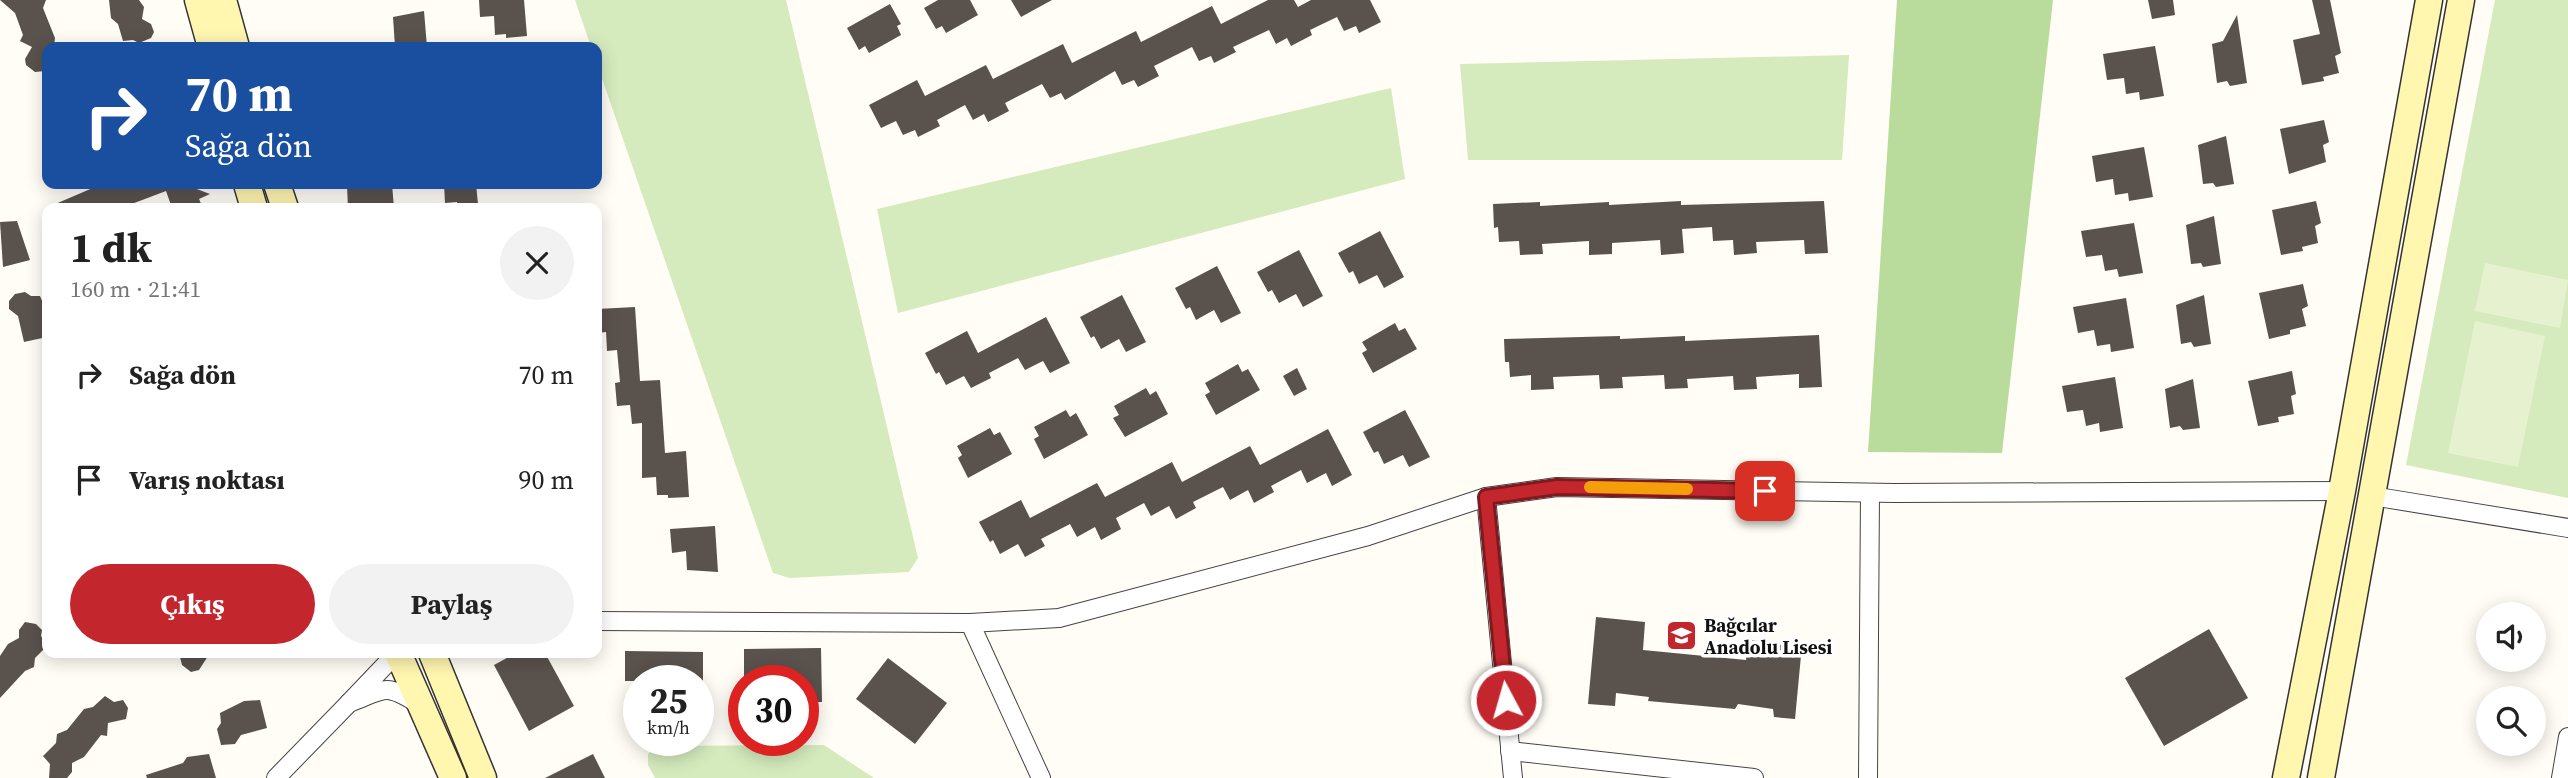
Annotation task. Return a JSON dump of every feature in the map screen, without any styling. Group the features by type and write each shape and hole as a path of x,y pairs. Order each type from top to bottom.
{"main road":[{"path":"198,0 210,42"},
{"path":"223,0 235,42"},
{"path":"2286,778 2342,491 2429,0"},
{"path":"2321,778 2461,0"},
{"path":"400,658 453,778"},
{"path":"434,658 483,778"}],"street":[{"path":"602,621 970,623 1059,618 1368,536 1486,497 1557,487 1870,493 2342,491"},
{"path":"1868,778 1870,493"},
{"path":"2371,496 2568,528"},
{"path":"1486,497 1513,778"},
{"path":"970,623 1041,778"},
{"path":"276,778 379,673 390,658"},
{"path":"349,703 381,691 396,689 420,705"},
{"path":"2561,778 2568,737"},
{"path":"1510,751 1754,778"}],"green space":[{"path":"575,0 786,0 918,558 909,572 790,578 773,573 602,78 602,42 589,42"},
{"path":"1897,0 2053,0 2002,453 1868,452"},
{"path":"2495,0 2568,0 2568,498 2406,465"},
{"path":"1849,55 1842,160 1468,160 1460,64"},
{"path":"1391,88 1405,179 898,313 877,209"},
{"path":"2485,263 2568,280 2560,328 2475,311"},
{"path":"2475,321 2545,336 2518,467 2448,453"},
{"path":"819,745 824,745 874,778 655,778 648,765 648,756 714,756 714,746 728,746 728,756 819,756"}],"building":[{"path":"0,0 46,0 43,8 55,38 55,42 42,42 42,71 35,72 26,65 25,59 32,47 20,41 23,35 15,13"},
{"path":"109,0 139,0 144,7 142,19 151,24 154,32 151,38 141,42 123,41 118,24 111,18"},
{"path":"479,0 524,0 527,36 506,38 506,34 495,35 494,16 480,17"},
{"path":"938,0 970,0 978,15 946,33 942,26 936,29 924,8"},
{"path":"1011,0 1052,0 1021,17"},
{"path":"1268,0 1294,0 1298,7 1311,0 1370,0 1381,22 1359,33 1356,26 1344,31 1337,17 1310,30 1312,35 1291,46 1287,38 1276,44 1269,30 1233,47 1236,52 1214,63 1211,56 1199,61 1192,47 1154,66 1159,76 1138,87 1134,80 1122,85 1115,71 1065,100 1061,93 1050,98 1042,84 1005,103 1009,111 988,122 984,114 973,120 965,105 937,120 940,126 918,137 915,130 903,135 896,121 881,128 869,105 917,80 925,96 986,65 993,79 1063,44 1072,63 1136,31 1141,42 1212,6 1221,24"},
{"path":"2148,0 2173,0 2175,15 2152,19"},
{"path":"2312,0 2330,0 2341,53 2335,56 2339,73 2323,77 2324,81 2302,85 2293,40 2320,34"},
{"path":"890,4 901,24 897,26 901,35 869,53 865,46 859,50 847,28"},
{"path":"424,11 427,42 395,42 393,17"},
{"path":"2237,15 2247,83 2230,86 2227,81 2217,83 2212,44 2223,41"},
{"path":"2155,46 2164,96 2140,100 2139,92 2126,94 2124,78 2107,80 2103,54"},
{"path":"2324,120 2329,142 2323,145 2326,162 2289,174 2280,129"},
{"path":"2226,136 2234,184 2216,187 2213,183 2203,184 2198,145"},
{"path":"2144,147 2153,197 2129,201 2128,193 2115,195 2113,179 2096,182 2092,156"},
{"path":"90,189 197,189 210,194 199,199 201,203 170,203 166,191 134,203 58,203"},
{"path":"347,189 392,189 394,203 348,203"},
{"path":"444,189 476,189 478,203 445,203"},
{"path":"1681,201 1681,205 1824,201 1828,253 1805,254 1804,240 1756,242 1757,253 1734,255 1733,240 1713,241 1712,227 1682,229 1684,253 1661,255 1660,240 1612,243 1612,254 1589,255 1589,241 1542,244 1543,254 1520,255 1519,241 1499,242 1498,227 1494,228 1493,204 1540,202 1540,206 1609,202 1609,205"},
{"path":"2316,201 2321,223 2315,226 2318,243 2302,247 2303,251 2281,255 2272,210"},
{"path":"2214,216 2221,264 2203,267 2201,263 2191,264 2186,225"},
{"path":"17,221 30,260 3,267 0,222"},
{"path":"2134,223 2143,273 2119,277 2117,269 2105,271 2102,255 2086,257 2081,231"},
{"path":"1380,231 1404,277 1384,288 1377,275 1359,284 1353,271 1349,273 1338,253"},
{"path":"1299,250 1323,296 1303,307 1296,294 1279,303 1272,290 1268,292 1257,272"},
{"path":"1217,266 1241,313 1221,323 1214,310 1196,320 1190,307 1186,309 1175,288"},
{"path":"2303,284 2308,306 2302,309 2306,326 2290,330 2290,334 2269,339 2259,293"},
{"path":"25,292 31,296 40,296 42,338 24,342 18,316 9,309 9,301 15,294"},
{"path":"1122,295 1146,342 1126,352 1119,339 1101,349 1094,336 1091,338 1080,317"},
{"path":"2204,295 2211,344 2194,347 2191,342 2181,344 2176,305"},
{"path":"2126,298 2134,348 2111,352 2110,344 2097,346 2094,330 2078,333 2073,307"},
{"path":"635,307 640,381 660,380 665,453 686,451 689,497 668,498 668,495 657,495 656,477 642,478 642,423 632,424 630,405 617,406 615,383 620,382 617,350 607,351 606,332 602,332 602,309"},
{"path":"1046,317 1070,363 1050,373 1043,361 1025,370 1018,358 989,373 991,378 971,388 964,376 946,385 939,372 936,374 925,353 967,331 978,353"},
{"path":"1395,323 1399,331 1405,328 1417,349 1373,373 1362,353 1367,350 1362,342"},
{"path":"1819,335 1822,387 1799,388 1799,374 1756,377 1757,389 1734,390 1733,376 1687,379 1688,388 1665,389 1664,375 1622,377 1623,388 1600,389 1599,375 1553,377 1554,389 1531,390 1531,375 1510,377 1509,362 1505,362 1504,339 1685,336 1685,341"},
{"path":"1238,364 1242,372 1248,369 1260,390 1216,415 1205,395 1210,392 1205,383"},
{"path":"1297,368 1307,389 1294,396 1283,376"},
{"path":"2292,371 2296,394 2291,396 2294,414 2278,417 2279,422 2258,426 2248,381"},
{"path":"2115,377 2123,428 2100,432 2099,423 2086,426 2083,410 2067,412 2062,386"},
{"path":"2193,379 2200,428 2170,428 2165,389"},
{"path":"1146,388 1150,395 1156,391 1168,414 1125,437 1113,418 1119,415 1114,406"},
{"path":"1066,410 1070,417 1076,413 1088,435 1044,459 1034,439 1039,436 1034,427"},
{"path":"1405,410 1430,457 1409,467 1403,455 1384,464 1378,451 1374,453 1363,432"},
{"path":"990,428 994,435 1000,432 1012,454 968,478 958,458 962,455 957,446"},
{"path":"1328,429 1352,475 1332,486 1326,473 1307,483 1301,470 1271,486 1274,492 1254,503 1248,490 1230,500 1223,487 1193,502 1196,508 1176,519 1169,506 1151,516 1144,503 1116,518 1121,529 1101,540 1095,527 1077,537 1070,524 1041,539 1045,546 1025,557 1018,544 1000,554 979,522 1021,500 1030,518 1097,483 1105,497 1172,462 1182,482 1250,446 1260,465"},
{"path":"715,526 718,572 687,570 686,551 672,553 670,529"},
{"path":"1596,617 1645,622 1643,650 1746,660 1748,640 1802,645 1795,719 1774,717 1773,709 1738,704 1735,709 1648,701 1649,697 1616,693 1615,706 1588,704"},
{"path":"25,622 36,624 42,630 42,651 35,658 34,667 25,671 0,698 0,656 8,644 19,638 19,630"},
{"path":"2209,629 2248,698 2164,746 2125,678"},
{"path":"821,648 822,702 819,702 819,665 744,665 744,649"},
{"path":"625,651 703,652 703,665 625,665"},
{"path":"180,658 207,658 199,670 191,672 182,665"},
{"path":"507,658 548,658 574,706 529,731 494,665"},
{"path":"888,658 947,703 915,744 856,699"},
{"path":"105,696 114,702 123,700 128,708 126,719 108,723 107,736 101,735 84,757 72,763 72,772 67,778 49,778 50,764 43,756 56,743 57,734 67,730 84,709 93,707"},
{"path":"260,700 267,728 241,735 235,744 221,745 217,729 221,723 220,713 244,701"},
{"path":"209,754 216,778 147,778 146,775 183,763 187,757"},
{"path":"593,754 605,778 545,778"}],"slow traffic":[{"path":"1590,487 1687,489"}],"place":[{"name":"Bağcılar Anadolu Lisesi","path":"1681,636"}],"route":[{"path":"1506,700 1486,497 1557,487 1765,491"}]}
